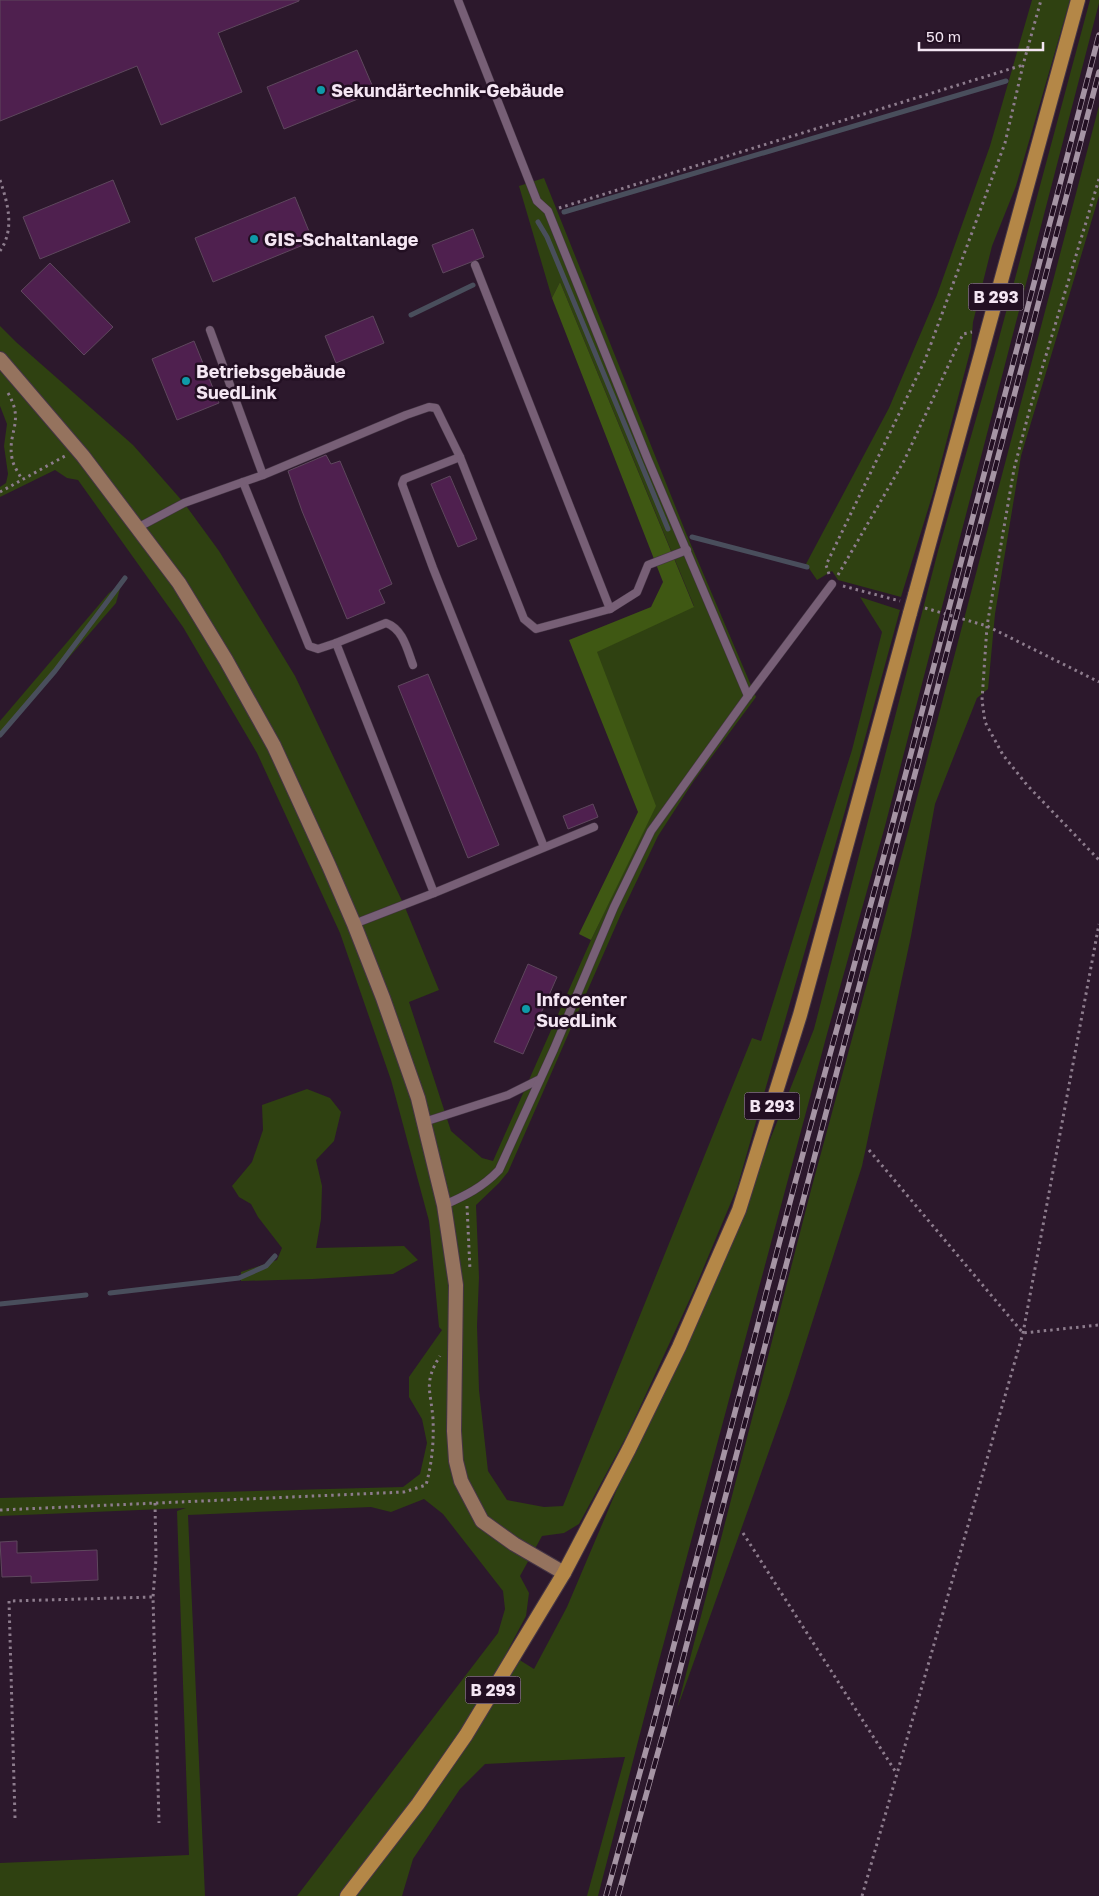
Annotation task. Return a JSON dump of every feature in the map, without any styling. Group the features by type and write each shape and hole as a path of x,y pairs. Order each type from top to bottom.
{"main road":[{"name":"B 293","path":"347,1896 418,1804 466,1735 564,1573 629,1449 679,1347 739,1210 800,1015 910,604 1078,0"},
{"path":"0,359 77,450 179,583 226,660 274,746 354,924 383,998 415,1089 424,1122 444,1205 456,1285 454,1431 456,1461 461,1481 482,1521 514,1544 564,1573"}],"lane":[{"path":"458,0 537,201 548,211 648,460 748,696"},
{"path":"475,265 610,609"},
{"path":"210,330 263,475"},
{"path":"137,528 184,503 263,475 429,407 436,408 460,457 524,619 536,629 610,609 637,592 648,565 686,550"},
{"path":"460,457 404,479 402,484 433,568 544,847"},
{"path":"242,482 309,646 318,649 386,623 400,631 414,665"},
{"path":"444,1205 467,1196 487,1182 499,1170 614,907 651,831 748,696 832,584"},
{"path":"336,643 434,892"},
{"path":"354,924 594,827"},
{"path":"424,1122 508,1095 540,1079"}],"path":[{"path":"832,584 826,564 925,360 1005,143 1023,65 1041,0"},
{"path":"548,211 1023,65"},
{"path":"1099,179 1029,412 1017,460 987,626 982,700 985,722 1003,755 1027,785 1099,860"},
{"path":"0,180 6,200 10,228 0,251"},
{"path":"832,584 904,461 963,334 987,330"},
{"path":"5,389 15,405 16,426 11,447 12,460 22,480"},
{"path":"0,492 77,450"},
{"path":"832,584 910,604"},
{"path":"924,608 987,626 1099,682"},
{"path":"862,1896 1023,1332 1099,924"},
{"path":"869,1150 1023,1332"},
{"path":"1023,1332 1099,1325"},
{"path":"0,1510 404,1492 426,1485 432,1464 433,1418 428,1384 433,1366 442,1352"},
{"path":"156,1503 156,1559 153,1597 159,1823"},
{"path":"743,1533 897,1774"},
{"path":"15,1818 9,1601 153,1597"}],"green space":[{"path":"1032,0 1070,0 1016,186 992,246 973,322 971,348 933,493 901,597 838,580 832,571 817,580 806,564 889,408 937,295 990,146"},
{"path":"1090,0 1099,0 1099,3 885,826 827,1034 598,1896 587,1896 625,1757 485,1764 460,1789 413,1859 402,1896 297,1896 498,1633 505,1609 503,1591 443,1514 424,1499 391,1512 371,1507 188,1515 205,1896 0,1896 0,1863 189,1855 177,1511 186,1508 0,1516 0,1498 403,1487 420,1474 427,1443 422,1419 409,1397 409,1377 442,1330 439,1327 429,1221 391,1080 340,933 257,753 183,627 78,480 67,478 55,470 0,497 0,487 6,483 8,474 4,446 7,424 0,406 0,326 133,445 184,503 219,551 295,676 404,905 439,990 409,1002 451,1131 482,1158 493,1161 591,940 655,806 596,652 694,606 560,282 552,298 519,186 544,178 686,533 756,697 693,782 658,836 621,914 508,1172 476,1205 479,1277 477,1326 479,1390 488,1471 507,1500 544,1507 563,1506 752,1038 761,1041 852,750 882,632 860,597 900,610 845,811 737,1188 695,1288 627,1435 579,1524 564,1533 542,1536 520,1576 529,1593 526,1616 507,1652 534,1669 567,1607 623,1475 738,1220 814,1029 938,551 995,353"},
{"path":"1099,106 1099,196 1021,456 995,614 988,689 977,698 935,804 911,936 862,1166 789,1395 677,1709 811,1190 908,832"},
{"path":"560,282 694,607 597,652 656,806 591,940 579,934 638,812 569,640 651,607 663,582 552,298"},
{"path":"121,585 116,603 0,737 0,721 109,593"},
{"path":"307,1089 330,1098 341,1112 334,1141 316,1160 322,1186 321,1219 316,1248 404,1246 418,1260 393,1274 241,1281 241,1272 277,1260 282,1248 258,1217 251,1204 239,1197 232,1186 252,1162 263,1130 262,1105"}],"building":[{"path":"0,0 299,1 218,33 242,92 161,125 137,66 0,121"},
{"name":"Sekundärtechnik-Gebäude","path":"357,50 375,92 284,129 267,87"},
{"path":"113,180 130,222 40,259 23,217"},
{"name":"GIS-Schaltanlage","path":"295,197 313,241 213,282 195,238"},
{"path":"473,229 484,257 443,273 432,245"},
{"path":"50,263 113,327 84,355 21,291"},
{"path":"373,316 384,343 336,363 325,336"},
{"name":"Betriebsgebäude SuedLink","path":"194,341 219,403 177,420 152,359"},
{"path":"326,455 331,464 340,461 392,584 379,590 385,603 347,619 302,511 288,471"},
{"path":"450,476 477,539 458,547 431,484"},
{"path":"428,674 499,845 468,858 398,686"},
{"path":"593,804 598,817 568,829 563,816"},
{"name":"Infocenter SuedLink","path":"528,964 557,977 523,1054 494,1042"},
{"path":"17,1541 17,1553 97,1550 98,1580 31,1583 31,1576 2,1577 0,1542"}],"waterway":[{"path":"564,212 1006,81"},
{"path":"538,222 547,237 668,529"},
{"path":"411,315 473,285"},
{"path":"692,537 807,567"},
{"path":"0,735 55,671 125,578"},
{"path":"110,1293 239,1278 266,1266 275,1256"},
{"path":"0,1304 86,1295"}],"railway":[{"path":"606,1896 653,1725 795,1183 892,826 1099,35"},
{"path":"618,1896 665,1727 1099,72"}],"place":[{"name":"Sekundärtechnik-Gebäude","path":"321,90"},
{"name":"GIS-Schaltanlage","path":"254,239"},
{"name":"Betriebsgebäude SuedLink","path":"186,381"},
{"name":"Infocenter SuedLink","path":"526,1009"}]}
